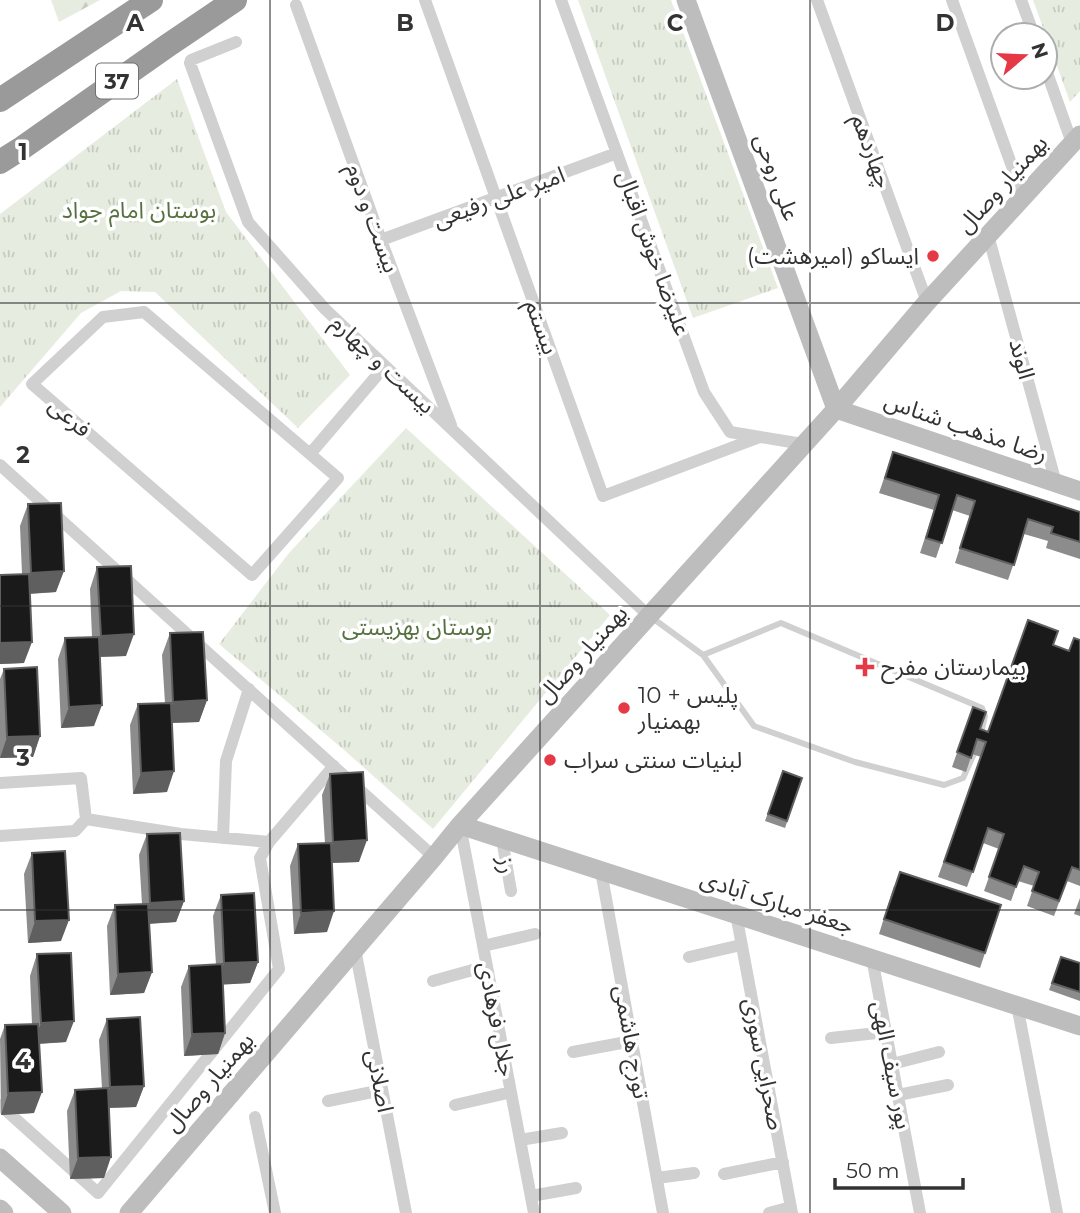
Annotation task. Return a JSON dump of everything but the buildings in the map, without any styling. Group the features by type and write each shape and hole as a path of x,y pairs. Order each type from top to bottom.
{"highway":[{"name":"37","path":"0,100 151,0"},
{"name":"37","path":"0,162 235,0"}],"street":[{"name":"بیستم","path":"425,0 603,496 760,437"},
{"name":"علیرضا خوش اقبال","path":"561,0 704,392 730,432 803,444"},
{"name":"علی روحی","path":"686,0 836,409"},
{"name":"چهاردهم","path":"817,0 927,302"},
{"path":"952,0 1023,197"},
{"path":"1021,0 1029,21"},
{"name":"بیست و دوم","path":"296,5 453,430"},
{"name":"بیست و چهارم","path":"236,42 191,60 190,63 248,222 325,309 649,616"},
{"path":"1055,91 1076,139"},
{"name":"بهمنیار وصال","path":"129,1213 460,825 1076,139"},
{"name":"امیر علی رفیعی","path":"381,240 617,153"},
{"name":"الوند","path":"988,235 1056,483"},
{"name":"فرعی","path":"144,312 310,454 338,478 252,575 32,384 103,317 144,312"},
{"path":"310,454 385,366"},
{"name":"رضا مذهب شناس","path":"836,409 1080,491"},
{"path":"0,465 434,857"},
{"path":"223,838 226,761 249,690"},
{"path":"0,1105 98,1193 279,969 260,858 269,842 334,766"},
{"path":"0,783 81,778 86,819 75,831 0,836"},
{"path":"86,819 181,834 269,842"},
{"name":"جعفر مبارک آبادی","path":"460,825 1080,1026"},
{"name":"جلال فرهادی","path":"460,825 534,1213"},
{"name":"رز","path":"502,839 511,891"},
{"name":"تورج هاشمی","path":"601,871 663,1213"},
{"name":"صحرایی سوری","path":"736,914 792,1210"},
{"path":"483,946 535,934"},
{"path":"689,957 741,945"},
{"name":"اصلانی","path":"355,949 406,1213"},
{"name":"پور سیف الهی","path":"872,958 920,1213"},
{"path":"433,981 487,966"},
{"path":"1017,1005 1056,1213"},
{"path":"831,1038 886,1032"},
{"path":"573,1052 632,1041"},
{"path":"892,1064 939,1052"},
{"path":"898,1095 948,1085"},
{"path":"328,1101 382,1090"},
{"path":"455,1105 511,1092"},
{"path":"256,1117 275,1213"},
{"path":"520,1140 562,1133"},
{"path":"0,1158 62,1213"},
{"path":"724,1174 783,1162"},
{"path":"657,1178 694,1173"},
{"path":"531,1196 576,1188"},
{"path":"0,1209 4,1213"},
{"path":"769,1213 792,1210"}],"lane":[{"path":"649,616 703,655 754,726 855,762 944,785 963,778 978,744 985,716 982,708 781,624 703,655"}],"green space":[{"path":"51,0 100,0 59,22"},
{"path":"578,0 671,0 778,288 693,318"},
{"path":"1033,0 1080,0 1080,91 1070,102 1059,72 1059,21 1041,21"},
{"name":"بوستان امام جواد","path":"177,79 226,212 350,375 298,428 155,292 121,291 81,313 0,407 0,214"},
{"name":"بوستان بهزیستی","path":"406,428 610,615 433,829 219,644 289,553"}],"place":[{"name":"ایساکو (امیرهشت)","path":"933,256"},
{"name":"بیمارستان مفرح","path":"865,667"},
{"name":"پلیس + 10 بهمنیار","path":"624,708"},
{"name":"لبنیات سنتی سراب","path":"550,760"}]}
